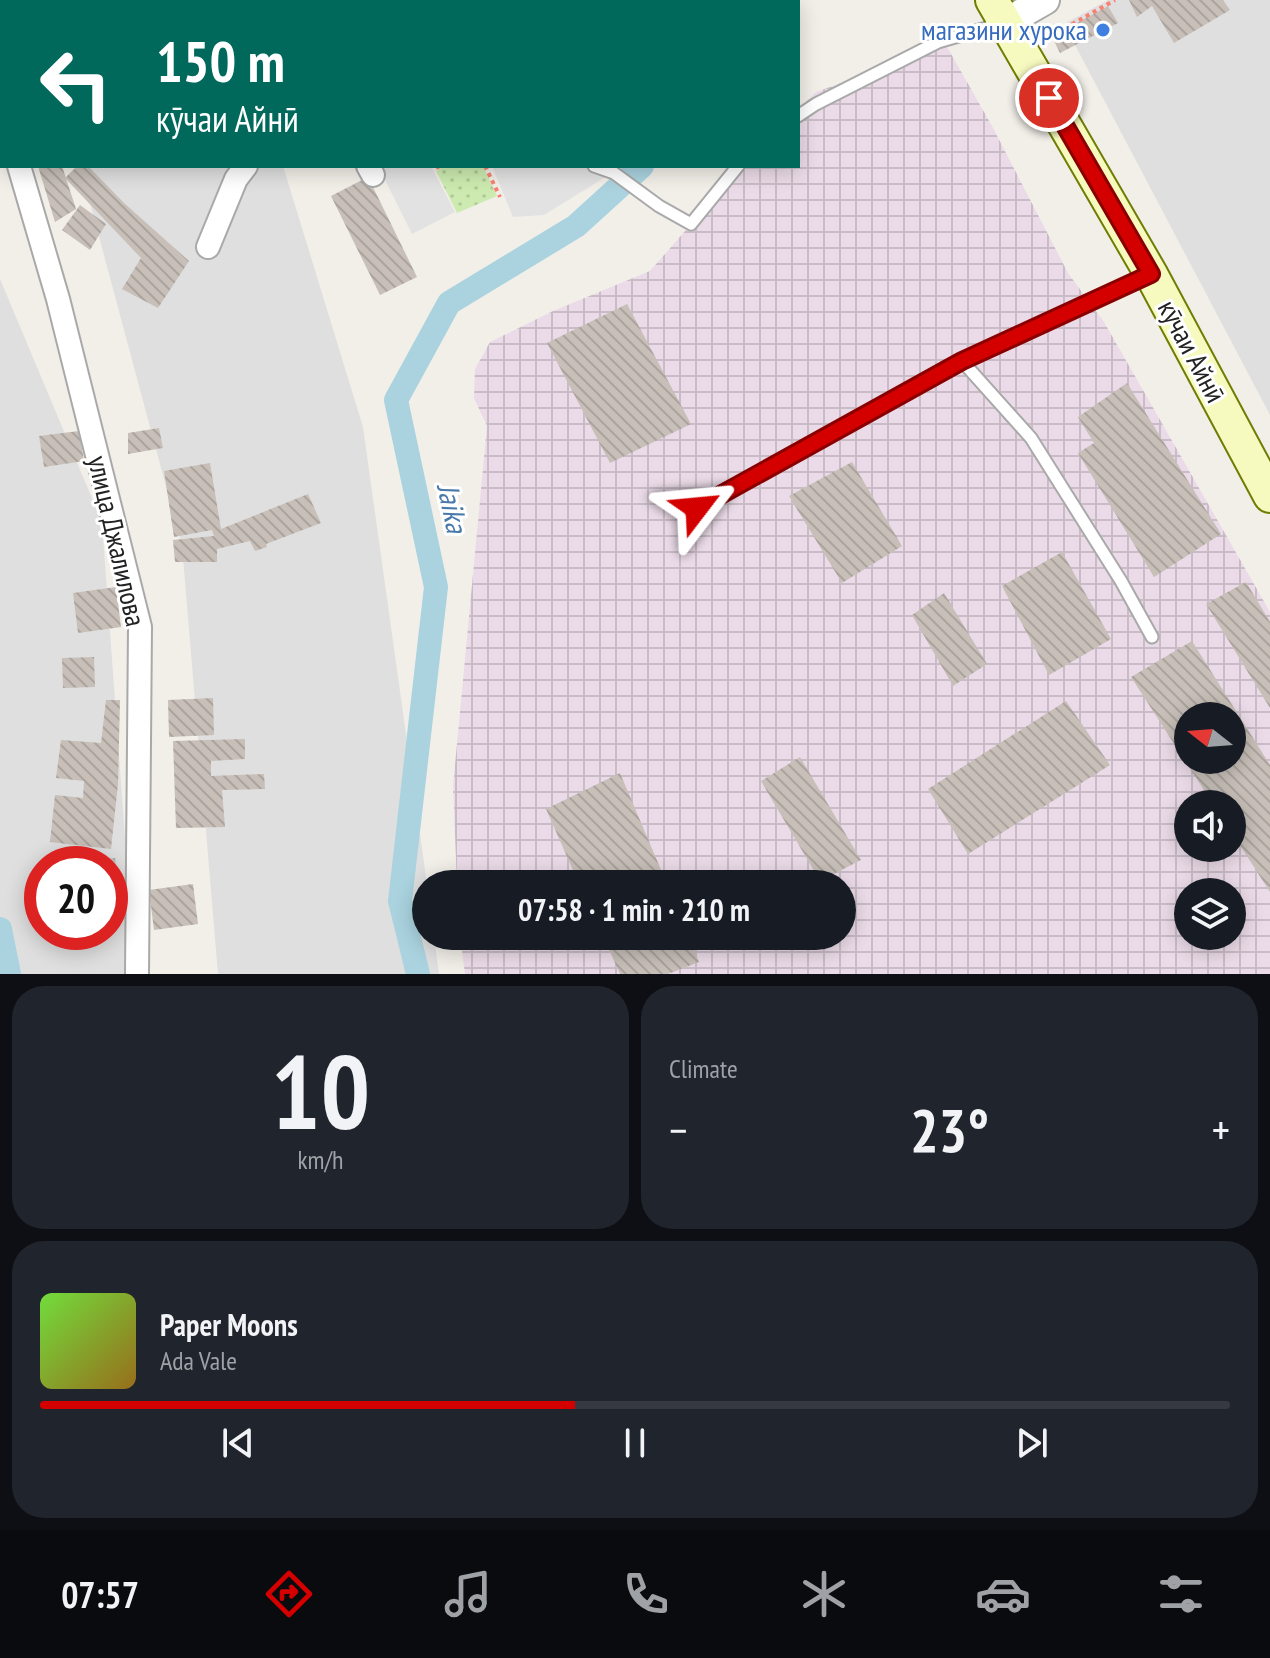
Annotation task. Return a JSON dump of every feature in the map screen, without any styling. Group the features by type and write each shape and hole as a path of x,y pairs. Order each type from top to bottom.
{"main road":[{"name":"кӯчаи Айнӣ","path":"998,11 1151,274 1270,496"}],"street":[{"path":"998,11 1045,0"},
{"name":"улица Джалилова","path":"20,168 58,299 140,627 137,974"},
{"path":"208,247 236,179 244,168"}],"lane":[{"path":"800,115 998,11"},
{"path":"600,168 614,173 659,206 691,224 736,168"},
{"path":"697,508 962,361 1151,274"},
{"path":"962,361 1031,438 1121,581 1152,637"}],"path":[{"path":"1042,41 1115,0"},
{"path":"486,168 500,197"}],"shaded area":[{"path":"1108,0 1270,0 1270,415 1064,24"},
{"path":"946,45 1068,273 1104,322 1270,612 1270,974 465,974 462,950 856,950 856,870 456,870 453,786 487,426 474,398 475,369 490,342 553,311 650,271 740,168 800,168 800,108 816,92"},
{"path":"81,168 284,168 363,427 425,870 412,870 412,950 436,950 439,974 218,974 182,546"},
{"path":"379,168 432,168 455,212 412,234"},
{"path":"493,168 620,168 544,215 513,217"},
{"path":"0,279 102,522 126,846 24,846 24,950 128,950 128,878 135,974 0,974"}],"green space":[{"path":"441,168 484,168 497,196 457,213 436,171"}],"building":[{"path":"1129,0 1223,0 1230,10 1174,43 1152,6 1137,17"},
{"path":"1108,6 1118,23 1060,53 1052,37"},
{"path":"39,168 63,168 76,209 55,222"},
{"path":"75,168 90,168 189,261 158,308 122,289 141,258 65,178"},
{"path":"368,177 417,277 380,295 331,196"},
{"path":"80,205 106,224 90,250 62,230"},
{"path":"627,304 691,424 610,463 547,343"},
{"path":"1127,383 1221,534 1154,577 1078,453 1094,443 1078,417"},
{"path":"159,428 163,448 128,454 128,433"},
{"path":"79,431 84,461 44,467 39,436"},
{"path":"852,462 902,546 842,583 789,496"},
{"path":"210,463 221,529 308,494 321,523 255,551 250,541 217,549 217,562 175,562 173,540 214,536 212,530 174,537 164,471"},
{"path":"1062,552 1111,639 1049,675 1002,586"},
{"path":"1246,582 1270,622 1270,708 1206,604"},
{"path":"116,587 121,627 78,633 73,593"},
{"path":"944,593 987,664 953,686 912,615"},
{"path":"1192,641 1230,702 1174,702 1174,744 1131,677"},
{"path":"94,657 95,687 63,688 62,658"},
{"path":"213,698 214,735 169,737 168,700"},
{"path":"106,700 120,700 118,784 111,846 50,842 55,795 83,798 84,781 56,778 61,740 101,743"},
{"path":"1066,701 1110,765 968,854 928,789"},
{"path":"1246,727 1270,765 1270,892 1246,855 1246,790 1204,790 1194,774 1246,774"},
{"path":"245,739 245,759 211,761 211,776 264,774 265,789 222,790 225,827 176,828 173,741"},
{"path":"800,757 861,860 841,870 814,870 761,781"},
{"path":"620,773 661,870 573,870 546,809"},
{"path":"193,884 198,924 154,930 149,890"},
{"path":"609,950 694,950 699,962 668,974 620,974"}],"waterway":[{"name":"Jaika","path":"418,974 400,901 436,587 396,400 449,303 576,226 640,168"},
{"path":"0,929 9,974"}],"place":[{"name":"магазини хурока","path":"1103,30"}],"route":[{"path":"697,508 962,361 1151,274 1049,98"}]}
